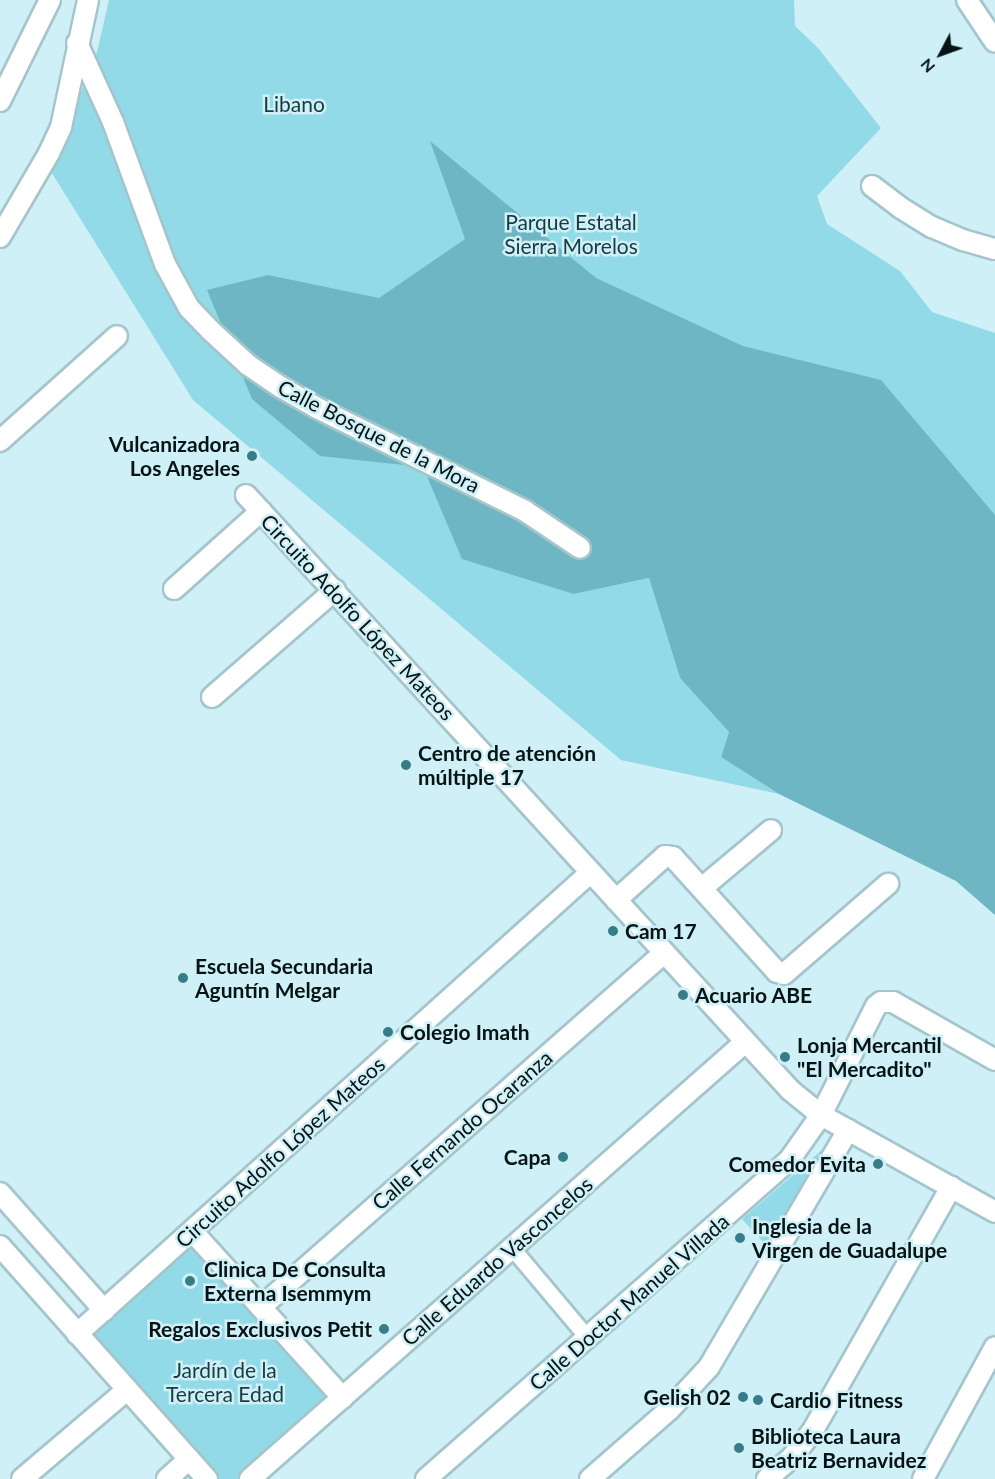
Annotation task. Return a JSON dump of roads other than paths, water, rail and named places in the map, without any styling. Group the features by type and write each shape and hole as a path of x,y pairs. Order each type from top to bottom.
{"street":[{"path":"0,101 50,0"},
{"path":"0,237 49,153 61,127 88,0"},
{"path":"967,0 995,42"},
{"name":"Calle Bosque de la Mora","path":"78,43 113,122 165,264 189,308 210,330 248,365 280,387 317,408 525,511 580,548"},
{"path":"872,186 901,208 932,227 995,249"},
{"path":"0,441 117,336"},
{"name":"Circuito Adolfo López Mateos","path":"246,495 744,1043 790,1090 821,1115 995,1212"},
{"path":"174,589 261,511"},
{"path":"212,698 334,590"},
{"path":"702,888 771,830"},
{"path":"616,900 665,856 676,860 777,972 784,974 888,884"},
{"name":"Circuito Adolfo López Mateos","path":"77,1334 591,872"},
{"name":"Calle Fernando Ocaranza","path":"261,1307 664,953"},
{"name":"Calle Doctor Manuel Villada","path":"426,1479 777,1173 800,1147 821,1115 873,1011 881,1002 893,1002 995,1060"},
{"name":"Calle Eduardo Vasconcelos","path":"250,1479 744,1043"},
{"path":"590,1479 670,1409 709,1368 848,1130"},
{"path":"767,1479 793,1456 812,1432 951,1187"},
{"path":"0,1193 104,1310"},
{"path":"192,1232 343,1398"},
{"path":"0,1246 207,1479"},
{"path":"512,1248 587,1337"},
{"path":"923,1479 995,1347"},
{"path":"22,1479 127,1390"},
{"path":"167,1479 189,1459"}],"place":[{"name":"Vulcanizadora Los Angeles","path":"252,456"},
{"name":"Centro de atención múltiple 17","path":"406,765"},
{"name":"Cam 17","path":"613,931"},
{"name":"Escuela Secundaria Aguntín Melgar","path":"183,978"},
{"name":"Acuario ABE","path":"683,995"},
{"name":"Colegio Imath","path":"388,1032"},
{"name":"Lonja Mercantil \"El Mercadito\"","path":"785,1057"},
{"name":"Capa","path":"563,1157"},
{"name":"Comedor Evita","path":"878,1164"},
{"name":"Inglesia de la Virgen de Guadalupe","path":"740,1238"},
{"name":"Clinica De Consulta Externa Isemmym","path":"190,1281"},
{"name":"Regalos Exclusivos Petit","path":"384,1329"},
{"name":"Gelish 02","path":"743,1397"},
{"name":"Cardio Fitness","path":"758,1400"},
{"name":"Biblioteca Laura Beatriz Bernavidez","path":"739,1448"}],"park label":[{"name":"Libano","path":"294,104"},
{"name":"Parque Estatal Sierra Morelos","path":"571,234"},
{"name":"Jardín de la Tercera Edad","path":"225,1382"}]}
